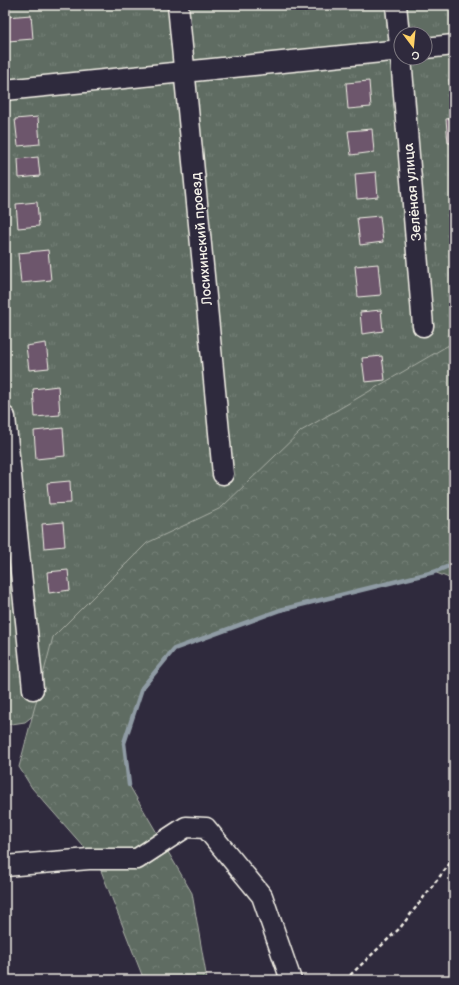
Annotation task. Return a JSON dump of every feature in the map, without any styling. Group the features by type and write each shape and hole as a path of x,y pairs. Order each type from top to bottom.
{"street":[{"name":"Лосихинский проезд","path":"178,5 223,474"},
{"name":"Зелёная улица","path":"396,5 398,26"},
{"path":"433,47 454,45"},
{"path":"5,90 393,51"},
{"name":"Зелёная улица","path":"402,66 423,326"},
{"path":"5,417 33,689"},
{"path":"5,866 89,859 137,859 186,827 206,828 262,896 291,980"}],"path":[{"path":"345,980 400,928 454,858"}],"green space":[{"path":"5,5 454,5 454,385 25,722 5,725"},
{"path":"454,342 454,580 434,572 280,610 174,649 142,688 124,743 129,785 192,893 207,980 144,980 98,863 32,788 19,767 53,637 147,543 221,508 301,431"}],"building":[{"path":"31,15 33,39 8,41 6,17"},
{"path":"449,79 454,79 454,109 452,109"},
{"path":"369,81 371,107 348,109 346,83"},
{"path":"38,117 40,144 18,146 15,119"},
{"path":"454,118 454,143 448,143 446,119"},
{"path":"372,129 374,152 351,155 348,131"},
{"path":"38,157 40,176 19,178 18,159"},
{"path":"376,172 378,197 357,199 355,174"},
{"path":"37,202 39,226 18,228 16,204"},
{"path":"380,216 383,242 360,245 357,218"},
{"path":"48,250 51,280 21,283 18,253"},
{"path":"378,264 381,295 358,297 355,266"},
{"path":"381,310 383,331 362,334 360,312"},
{"path":"46,343 49,368 29,370 26,346"},
{"path":"382,356 385,380 365,382 362,358"},
{"path":"58,386 60,415 35,417 33,389"},
{"path":"63,428 65,456 36,459 34,431"},
{"path":"70,481 71,503 49,504 47,483"},
{"path":"63,522 65,546 44,548 42,524"},
{"path":"68,570 70,590 49,593 47,572"}],"waterway":[{"path":"129,785 124,743 142,688 174,649 280,610 434,572 454,564"}]}
